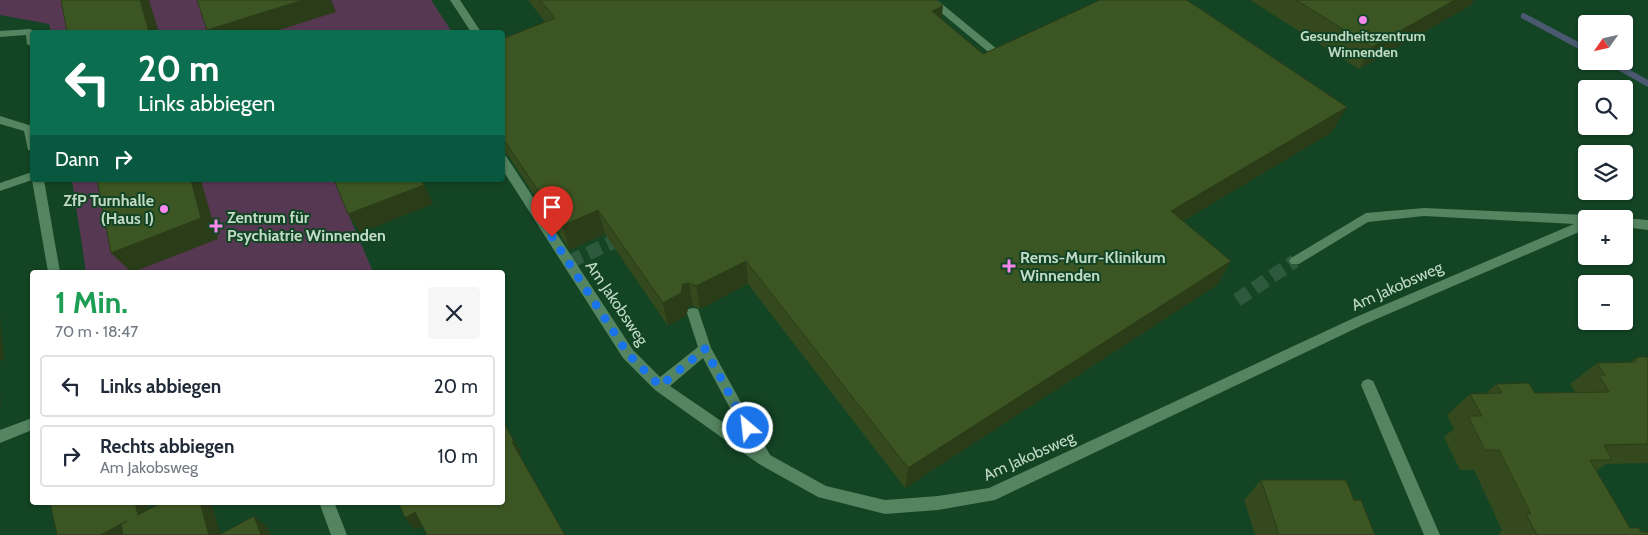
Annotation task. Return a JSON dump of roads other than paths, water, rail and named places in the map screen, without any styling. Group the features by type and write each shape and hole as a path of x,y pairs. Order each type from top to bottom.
{"street":[{"path":"455,0 475,30"},
{"path":"931,0 996,53 1013,45"},
{"path":"0,34 30,32"},
{"path":"0,120 30,127"},
{"name":"Am Jakobsweg","path":"505,164 628,354 660,386 764,459 823,492 885,508 938,504 990,495 1356,323 1526,248 1578,227"},
{"path":"0,187 30,177"},
{"path":"38,182 54,270"},
{"path":"1294,262 1366,218 1424,212 1578,220"},
{"path":"1633,223 1648,224"},
{"path":"693,312 705,349 764,459"},
{"path":"660,386 705,349"},
{"path":"1368,385 1432,535"},
{"path":"0,438 30,425"},
{"path":"327,505 339,535"}],"waterway":[{"path":"1524,16 1578,46"},
{"path":"1622,70 1648,84"}],"tunnel":[{"path":"569,262 626,236 624,237"},
{"path":"1237,300 1295,261"}],"place":[{"name":"Gesundheitszentrum Winnenden","path":"1363,20"},
{"name":"ZfP Turnhalle (Haus I)","path":"164,209"},
{"name":"Zentrum für Psychiatrie Winnenden","path":"216,226"},
{"name":"Rems-Murr-Klinikum Winnenden","path":"1009,266"}]}
